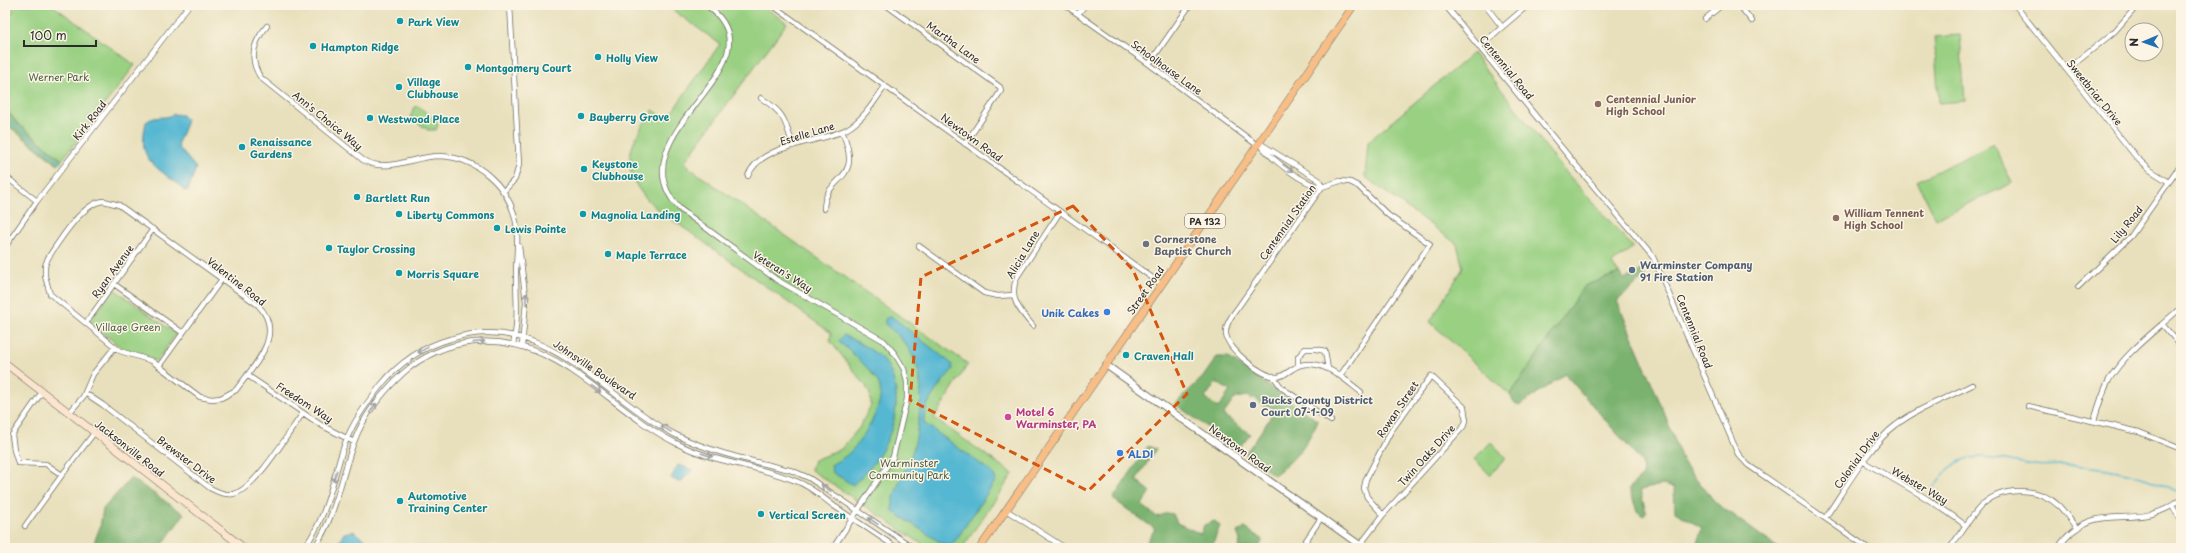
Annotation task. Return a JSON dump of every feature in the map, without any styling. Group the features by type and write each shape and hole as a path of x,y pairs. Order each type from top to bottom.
{"main road":[{"name":"Street Road","path":"980,548 1354,5"},
{"name":"Jacksonville Road","path":"5,363 244,548"},
{"path":"976,548 987,538"}],"street":[{"name":"Kirk Road","path":"5,247 38,201 189,5"},
{"path":"503,192 515,179 519,165 510,5"},
{"name":"Veteran's Way","path":"706,5 717,14 725,24 729,42 727,57 722,68 668,144 663,163 666,184 671,197 680,209 777,280 878,337 889,347 900,362 907,382 908,395 897,448 888,468 833,548"},
{"name":"Newtown Road","path":"772,5 1161,284"},
{"name":"Martha Lane","path":"887,5 1000,87 1001,91 965,144"},
{"name":"Schoolhouse Lane","path":"1065,5 1149,64 1258,144"},
{"path":"1078,14 1085,5"},
{"path":"1149,64 1190,5"},
{"name":"Centennial Road","path":"1445,5 1575,164 1654,257 1738,454 1748,465 1868,548"},
{"path":"1485,5 1502,27"},
{"path":"1479,47 1528,5"},
{"path":"1705,19 1722,5"},
{"path":"1739,5 1752,21"},
{"name":"Sweetbriar Drive","path":"2014,5 2137,158 2150,170 2169,182"},
{"path":"2067,70 2114,32 2138,5"},
{"name":"Ann's Choice Way","path":"267,26 259,37 253,53 254,64 260,78 363,160 382,167 428,157 440,156 459,159 487,173 503,192 514,212 517,239 525,281 526,312 522,346"},
{"name":"Estelle Lane","path":"748,176 752,167 761,158 793,146 842,131 866,113 885,86"},
{"path":"761,98 774,107 785,119 793,146"},
{"path":"824,209 826,196 849,166 850,151 842,131"},
{"path":"1258,144 1272,149 1319,180 1322,187"},
{"path":"1258,144 1268,154 1312,185 1322,187"},
{"name":"Lily Road","path":"2078,287 2131,236 2181,165"},
{"path":"5,176 38,201"},
{"name":"Centennial Station","path":"1273,376 1267,376 1232,349 1227,340 1226,332 1229,320 1322,187 1340,181 1350,182 1358,186 1388,215 1430,244 1340,376"},
{"name":"Valentine Road","path":"108,201 119,205 153,229 258,305 268,318 270,332 269,340 247,375 236,390 229,395 208,399 196,394 152,361 120,351 50,294 46,285 44,271 46,263 50,255 84,209 96,202 108,201"},
{"name":"Alicia Lane","path":"1033,326 1019,310 1013,295 1016,276 1060,212"},
{"name":"Ryan Avenue","path":"86,323 153,229"},
{"name":"Ann's Choice Way","path":"513,344 515,336 517,239"},
{"path":"919,246 984,293 998,296 1013,295"},
{"path":"159,366 222,279"},
{"path":"114,284 183,333"},
{"path":"2094,421 2101,398 2112,376 2121,364 2177,311"},
{"path":"2162,324 2181,346"},
{"name":"Johnsville Boulevard","path":"304,548 318,527 347,439 359,415 393,371 414,355 437,343 462,336 487,333 515,336 543,345 566,358 676,435 701,445 804,476 817,482 914,548"},
{"name":"Johnsville Boulevard","path":"314,548 332,512 354,442 366,419 386,392 401,375 422,359 446,348 467,343 495,341 532,348 561,364 645,424 676,444 700,454 798,482 897,548"},
{"path":"69,413 85,393 93,374 115,347"},
{"path":"1298,365 1298,357 1305,350 1316,348 1325,351 1328,369"},
{"name":"Newtown Road","path":"1106,364 1362,547"},
{"path":"1273,376 1279,377 1298,365 1316,365 1328,369 1340,376 1361,392"},
{"name":"Freedom Way","path":"247,375 303,413 354,442"},
{"path":"1273,376 1282,388 1332,421"},
{"name":"Twin Oaks Drive","path":"1362,547 1383,515 1458,435 1466,421 1464,407 1461,403 1431,376"},
{"name":"Rowan Street","path":"1383,515 1367,496 1364,488 1366,479 1391,431 1431,376"},
{"name":"Colonial Drive","path":"1825,518 1884,436 1899,423 1972,385"},
{"path":"42,392 12,435 14,450 18,463 46,464 62,475"},
{"name":"Brewster Drive","path":"85,393 103,405 210,488 222,494 237,493 251,484 303,413"},
{"path":"2028,406 2150,436 2181,450"},
{"path":"25,526 94,433"},
{"name":"Webster Way","path":"1864,462 1892,479 1921,493 1965,525"},
{"path":"1950,548 1965,525 1980,507 1992,498 2004,493 2021,491 2039,494 2050,499 2060,506 2076,527"},
{"path":"2058,548 2076,527 2086,521 2102,517 2142,517 2160,512 2172,506 2181,499"},
{"path":"2172,506 2181,520"},
{"path":"1006,510 1065,548"},
{"path":"1301,548 1321,518"}],"highlighted area":[{"path":"1073,206 1133,270 1187,394 1088,491 910,400 921,277"}],"green space":[{"name":"Werner Park","path":"10,5 52,5 135,65 62,160 16,122 5,107 5,17 14,12"},
{"name":"Warminster Community Park","path":"666,5 762,5 787,23 685,161 688,167 968,364 934,418 1013,474 962,548 928,548 811,470 814,460 841,449 859,428 871,405 870,394 866,386 830,341 831,333 656,208 635,183 631,172 630,160 632,148 644,124 653,110 667,119 720,44"},
{"path":"1960,35 1965,101 1939,103 1934,37"},
{"path":"1473,53 1563,169 1633,247 1612,264 1619,273 1584,286 1510,395 1430,322 1463,268 1457,244 1365,177 1368,142"},
{"path":"418,106 437,121 438,125 436,130 428,130 410,117 415,107"},
{"path":"5,107 16,122 62,160 58,165 5,123"},
{"path":"1993,144 2012,183 1936,219 1917,181"},
{"path":"1641,270 1645,276 1617,301 1662,407 1683,462 1716,503 1778,548 1698,548 1696,546 1702,528 1675,512 1674,488 1663,485 1640,490 1646,512 1643,516 1637,511 1629,488 1643,476 1642,462 1565,374 1519,406 1514,402 1510,395 1584,286 1619,273 1624,279 1630,276 1632,278"},
{"name":"Village Green","path":"114,289 176,334 157,361 122,348 89,322"},
{"path":"1217,357 1228,357 1318,421 1300,451 1274,475 1245,454 1269,420 1274,409 1267,405 1264,407 1254,397 1252,399 1248,396 1235,398 1223,415 1250,434 1238,449 1175,404 1203,377","holes":["1216,382 1230,391 1218,408 1205,398"]},
{"path":"1491,442 1506,458 1490,475 1474,459"},
{"path":"1148,446 1156,449 1136,480 1150,491 1142,505 1157,517 1167,513 1173,514 1177,523 1201,534 1204,525 1215,521 1220,526 1211,548 1143,548 1155,529 1113,499"},
{"path":"131,478 184,514 160,548 99,548 94,543 100,527 103,509"},
{"path":"1245,528 1263,540 1258,548 1239,548 1240,540 1237,532"}],"water":[{"path":"174,114 182,115 187,121 178,143 179,148 196,168 188,190 184,191 178,184 150,161 146,155 143,142 146,122 154,118 167,117"},
{"path":"891,316 952,364 953,369 929,401 924,416 924,423 993,473 996,480 956,540 950,545 943,544 892,511 894,496 915,444 921,393 920,380 913,356 897,334 885,324 885,319"},
{"path":"844,335 867,348 883,360 887,365 895,388 896,401 892,426 882,450 876,460 853,485 832,472 831,465 847,455 866,432 877,410 880,400 880,390 878,382 872,373 841,344 839,340"},
{"path":"678,465 693,470 680,483 671,478"},
{"path":"353,531 377,548 336,548 344,533"}],"waterway":[{"path":"5,118 61,163"},
{"path":"1932,488 1957,462 1980,457 2039,466 2074,465 2116,470 2142,477 2168,487 2181,494"}],"place":[{"name":"Park View","path":"400,21"},
{"name":"Hampton Ridge","path":"313,46"},
{"name":"Holly View","path":"598,57"},
{"name":"Montgomery Court","path":"468,67"},
{"name":"Village Clubhouse","path":"399,87"},
{"name":"Centennial Junior High School","path":"1598,104"},
{"name":"Bayberry Grove","path":"581,116"},
{"name":"Westwood Place","path":"370,118"},
{"name":"Renaissance Gardens","path":"242,147"},
{"name":"Keystone Clubhouse","path":"584,169"},
{"name":"Bartlett Run","path":"357,197"},
{"name":"Liberty Commons","path":"399,214"},
{"name":"Magnolia Landing","path":"583,214"},
{"name":"William Tennent High School","path":"1836,218"},
{"name":"Lewis Pointe","path":"497,228"},
{"name":"Cornerstone Baptist Church","path":"1146,244"},
{"name":"Taylor Crossing","path":"329,248"},
{"name":"Maple Terrace","path":"608,254"},
{"name":"Warminster Company 91 Fire Station","path":"1632,270"},
{"name":"Morris Square","path":"399,273"},
{"name":"Unik Cakes","path":"1107,312"},
{"name":"Craven Hall","path":"1126,355"},
{"name":"Bucks County District Court 07-1-09","path":"1253,405"},
{"name":"Motel 6 Warminster, PA","path":"1008,417"},
{"name":"ALDI","path":"1120,453"},
{"name":"Automotive Training Center","path":"400,501"},
{"name":"Vertical Screen","path":"761,514"}]}
